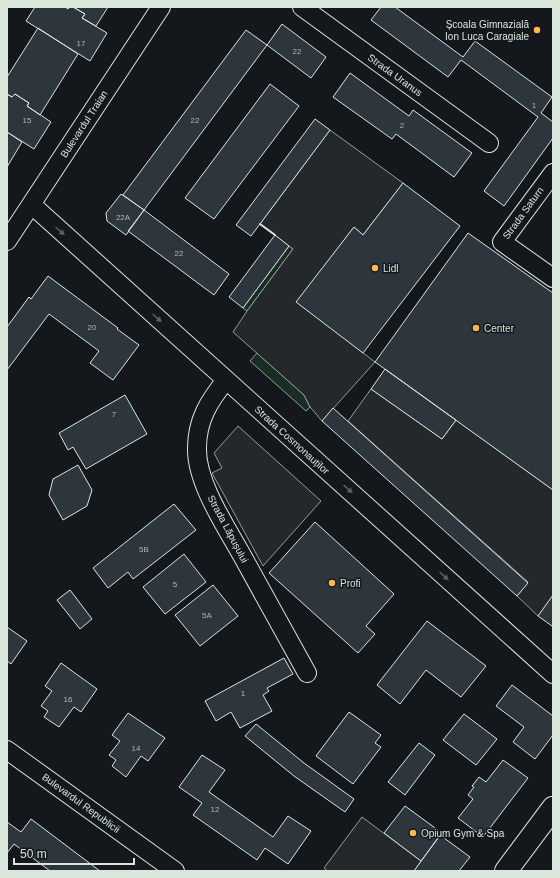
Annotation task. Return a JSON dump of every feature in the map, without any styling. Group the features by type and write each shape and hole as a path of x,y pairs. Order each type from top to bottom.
{"main road":[{"path":"506,871 553,808"}],"street":[{"name":"Bulevardul Traian","path":"7,241 32,205 160,7"},
{"name":"Strada Uranus","path":"302,7 489,143"},
{"name":"Strada Saturn","path":"553,173 502,242 553,278"},
{"name":"Strada Cosmonauților","path":"32,205 553,674"},
{"name":"Strada Lăpușului","path":"226,380 207,406 201,421 197,442 198,461 210,496 307,673"},
{"name":"Bulevardul Republicii","path":"7,750 175,871"}],"green space":[{"path":"289,246 293,249 247,311 243,308"},
{"path":"257,353 304,395 310,407 306,411 250,361"}],"shaded area":[{"path":"330,130 403,183 363,235 354,227 297,302 375,362 322,421 310,407 304,395 233,332 293,249 260,224"},
{"path":"371,389 442,439 456,420 553,490 553,596 538,616 517,596 528,582 348,421"},
{"path":"238,426 321,501 263,566 212,473 222,468 214,453"},
{"path":"362,817 421,861 414,871 328,871 324,868"}],"building":[{"path":"35,7 65,7 68,9 73,7 85,14 82,18 107,33 90,61 26,21"},
{"path":"73,7 108,7 96,26 82,18 85,14"},
{"path":"381,7 395,7 463,57 475,41 552,97 541,113 553,122 553,138 504,206 484,191 538,117 461,60 448,77 371,20"},
{"path":"282,24 326,57 311,78 267,45"},
{"path":"38,28 78,54 40,115 27,106 29,103 15,94 12,97 7,94 7,77"},
{"path":"246,30 267,45 144,210 123,195"},
{"path":"350,73 409,116 413,110 472,153 454,177 396,134 392,139 333,97"},
{"path":"270,84 299,106 214,219 185,198"},
{"path":"7,94 12,97 15,94 29,103 27,106 51,122 34,149 7,132"},
{"path":"315,119 330,130 251,236 236,225"},
{"path":"7,132 22,142 7,167"},
{"name":"Lidl","path":"403,183 460,226 363,353 296,302 354,227 363,235"},
{"path":"121,194 144,210 126,235 107,221 106,213"},
{"path":"144,210 229,274 214,295 128,231"},
{"name":"Center","path":"468,233 553,293 553,490 375,362"},
{"path":"275,235 289,246 243,308 229,297"},
{"path":"48,276 139,345 113,380 90,363 99,351 49,314 7,370 7,327 29,297 31,299"},
{"path":"385,369 456,420 442,439 371,389"},
{"path":"125,395 147,434 86,469 73,447 68,450 59,433"},
{"path":"333,408 528,583 517,596 322,421"},
{"path":"78,465 92,490 87,506 63,520 49,495 53,479"},
{"path":"174,504 196,530 133,579 128,572 108,588 93,568"},
{"name":"Profi","path":"315,522 394,594 366,626 375,634 358,653 269,573"},
{"path":"184,554 206,582 165,614 143,587"},
{"path":"213,585 238,616 200,646 175,615"},
{"path":"70,590 92,619 80,629 57,600"},
{"path":"553,595 553,624 552,626 538,616"},
{"path":"427,621 486,666 461,697 426,670 400,704 377,685"},
{"path":"7,627 27,641 11,664 7,661"},
{"path":"284,658 293,674 267,688 269,691 263,695 272,711 240,728 231,712 216,721 205,701"},
{"path":"61,663 97,689 81,712 74,707 59,727 44,717 48,711 41,706 52,691 45,686"},
{"path":"512,685 553,716 553,735 535,759 513,742 524,727 496,706"},
{"path":"349,712 381,735 375,743 381,747 353,784 316,756"},
{"path":"128,713 165,738 148,761 141,756 126,777 112,766 116,760 109,755 120,741 112,735"},
{"path":"464,714 497,739 476,765 443,740"},
{"path":"256,724 304,763 354,799 345,812 294,776 245,736"},
{"path":"419,743 435,755 405,795 388,782"},
{"path":"202,755 225,770 209,792 273,837 288,816 311,831 288,864 265,848 257,860 193,815 202,803 179,787"},
{"path":"503,760 528,778 483,837 458,818 473,799 468,795 474,787 472,786 479,777 486,782"},
{"name":"Opium Gym & Spa","path":"405,806 442,833 421,861 384,833"},
{"path":"31,819 100,871 50,871 14,844 7,853 7,822 21,832"},
{"path":"440,835 470,857 459,871 414,871"}],"wall":[{"path":"260,224 275,235"}],"place":[{"name":"Școala Gimnazială Ion Luca Caragiale","path":"537,30"},
{"name":"Lidl","path":"375,268"},
{"name":"Center","path":"476,328"},
{"name":"Profi","path":"332,583"},
{"name":"Opium Gym & Spa","path":"413,833"}]}
